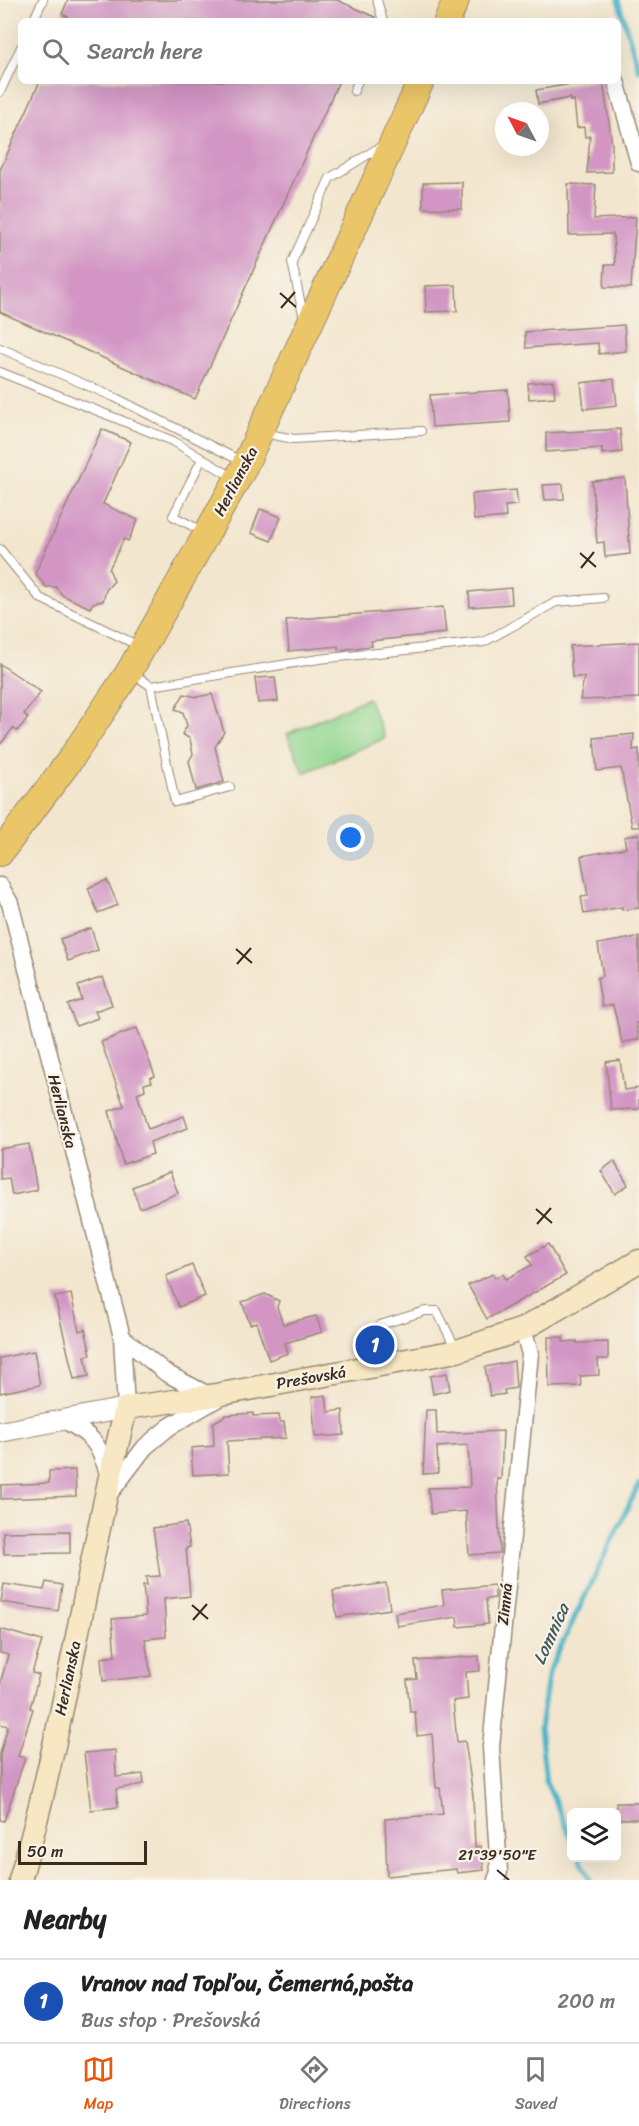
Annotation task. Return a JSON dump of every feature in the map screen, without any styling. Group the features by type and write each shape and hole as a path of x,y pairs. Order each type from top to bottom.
{"main road":[{"path":"448,18 456,0"},
{"name":"Herlianska","path":"0,853 70,760 129,672 241,472 420,84"},
{"name":"Prešovská","path":"126,1408 218,1394 457,1351 523,1329 639,1261"},
{"name":"Herlianska","path":"20,1880 40,1811 109,1476 126,1408"}],"street":[{"path":"617,84 639,163"},
{"name":"Herlianska","path":"0,886 10,903 122,1337 126,1408"},
{"name":"Zimná","path":"496,1880 499,1872 490,1748 530,1354 523,1329"},
{"path":"122,1337 166,1373 218,1394"},
{"path":"104,1501 145,1447 169,1427 218,1394"},
{"name":"Prešovská","path":"0,1432 126,1408"},
{"path":"64,1420 81,1429 97,1443 109,1476"}],"lane":[{"path":"34,18 43,0"},
{"path":"377,0 382,18"},
{"path":"0,92 18,53"},
{"path":"354,92 357,84"},
{"path":"306,331 292,262 301,241 330,178 395,137"},
{"path":"0,348 114,398 241,472"},
{"path":"0,372 173,441 202,459 241,472"},
{"path":"260,432 294,439 421,431"},
{"path":"202,459 173,516 207,534"},
{"path":"0,549 40,598 115,632 142,648"},
{"path":"129,672 152,686 319,658 484,642 556,602 603,598"},
{"path":"152,686 175,802 230,788"},
{"path":"380,1325 425,1311 437,1311 457,1351"}],"green space":[{"path":"368,698 385,738 304,773 287,734"}],"building":[{"path":"68,0 337,0 375,18 68,18 62,14"},
{"path":"39,84 338,84 195,399 0,312 0,170"},
{"path":"571,84 603,84 612,144 612,172 587,173 590,136 585,137 584,127 577,128 574,100 570,101 570,98 538,102 536,90"},
{"path":"462,182 462,209 423,208 423,183"},
{"path":"568,184 596,185 594,219 636,217 631,288 604,287 605,265 615,265 613,234 569,235"},
{"path":"456,285 457,311 426,312 425,286"},
{"path":"624,325 626,351 599,354 598,343 526,348 525,332"},
{"path":"614,379 617,405 584,409 581,383"},
{"path":"553,381 555,397 529,399 528,383"},
{"path":"508,390 510,422 432,427 430,395"},
{"path":"102,429 131,442 103,504 138,520 128,541 124,539 109,569 114,581 106,590 103,601 93,603 90,608 62,595 56,587 46,587 35,573"},
{"path":"620,429 622,452 602,454 602,448 546,452 546,433"},
{"path":"625,478 630,554 605,557 604,542 597,543 592,481"},
{"path":"563,484 564,499 545,500 543,485"},
{"path":"516,490 518,505 505,506 506,517 474,520 472,494"},
{"path":"260,509 281,517 271,541 251,533"},
{"path":"511,588 512,604 470,607 469,592"},
{"path":"443,607 446,633 371,641 372,646 338,650 338,646 289,651 286,620"},
{"path":"639,642 639,698 580,700 584,677 572,677 570,646"},
{"path":"0,664 41,692 24,714 28,718 17,731 13,728 0,745"},
{"path":"275,677 278,701 258,703 255,678"},
{"path":"184,694 197,697 212,694 224,732 215,747 224,782 196,790 189,761 193,754 190,739 182,734 187,726 183,712 175,709"},
{"path":"634,734 633,750 639,749 639,827 632,827 621,768 597,771 594,738"},
{"path":"639,834 639,908 622,910 622,907 584,914 581,897 588,896 581,856 626,848 624,837"},
{"path":"107,880 118,905 98,913 88,888"},
{"path":"91,928 98,950 68,961 60,939"},
{"path":"639,937 639,1022 636,1023 639,1039 622,1043 613,1005 602,1007 597,978 603,976 598,944"},
{"path":"103,977 112,1005 95,1011 98,1018 76,1026 68,1005 82,1000 78,986"},
{"path":"137,1028 155,1076 150,1078 152,1082 144,1084 145,1090 137,1093 148,1129 184,1116 188,1128 150,1142 153,1154 123,1164 109,1111 124,1106 101,1042"},
{"path":"620,1060 624,1090 639,1088 639,1109 611,1110 606,1062"},
{"path":"29,1144 37,1190 12,1195 9,1178 0,1179 0,1149"},
{"path":"614,1161 628,1185 615,1194 601,1171"},
{"path":"170,1172 178,1193 140,1208 132,1187"},
{"path":"548,1244 566,1275 487,1319 468,1285 493,1274 495,1278 503,1274 506,1279 532,1265 527,1256"},
{"path":"192,1265 205,1296 179,1307 166,1276"},
{"path":"71,1294 79,1331 85,1329 91,1355 85,1356 89,1376 74,1379 55,1297"},
{"path":"265,1294 279,1301 277,1307 283,1324 316,1316 322,1332 285,1343 288,1353 269,1360 256,1322 250,1324 242,1302"},
{"path":"548,1337 563,1337 563,1342 608,1342 608,1359 598,1359 599,1375 580,1376 581,1386 549,1387"},
{"path":"34,1351 40,1385 0,1393 0,1358"},
{"path":"514,1361 516,1388 504,1390 505,1394 490,1396 485,1367"},
{"path":"447,1373 450,1390 433,1394 430,1376"},
{"path":"326,1395 328,1412 343,1410 344,1435 315,1437 312,1397"},
{"path":"426,1410 436,1410 437,1434 503,1431 501,1479 497,1479 500,1553 469,1555 466,1511 431,1514 428,1488 470,1487 468,1445 437,1447 438,1473 423,1474"},
{"path":"253,1413 253,1416 279,1415 280,1422 284,1422 286,1438 227,1441 229,1473 193,1475 191,1448 214,1446 213,1423 226,1415"},
{"path":"75,1470 76,1496 1,1499 1,1485 49,1483 49,1471"},
{"path":"186,1523 190,1547 186,1548 190,1596 164,1599 166,1637 145,1639 151,1676 103,1681 101,1658 115,1656 112,1619 146,1616 143,1585 147,1585 146,1577 160,1576 153,1528"},
{"path":"70,1531 70,1553 4,1554 3,1532"},
{"path":"46,1582 62,1585 58,1611 1,1602 4,1584 44,1590"},
{"path":"386,1583 390,1609 337,1617 333,1591"},
{"path":"495,1585 495,1598 486,1599 488,1624 458,1627 457,1617 397,1626 395,1613 444,1605 442,1590"},
{"path":"0,1629 42,1641 32,1673 39,1675 30,1708 33,1709 18,1756 25,1758 4,1821 0,1820 0,1754 8,1726 0,1724 0,1684 8,1655 0,1653"},
{"path":"479,1656 480,1671 466,1672 468,1699 453,1701 457,1742 465,1741 473,1796 475,1847 481,1846 484,1870 457,1873 456,1869 387,1876 385,1819 443,1814 440,1788 436,1788 432,1734 417,1736 415,1712 410,1712 407,1680 417,1679 415,1661"},
{"path":"115,1750 116,1777 143,1774 144,1784 116,1789 118,1807 91,1810 84,1753"},
{"path":"616,1803 639,1803 639,1819 621,1819 621,1808 616,1808"}],"waterway":[{"name":"Lomnica","path":"618,0 639,70"},
{"name":"Lomnica","path":"567,1828 546,1782 540,1728 549,1671 639,1484"},
{"name":"Lomnica","path":"582,1862 590,1880"}],"place":[{"name":"Vranov nad Topľou, Čemerná,pošta","path":"375,1345"}]}
